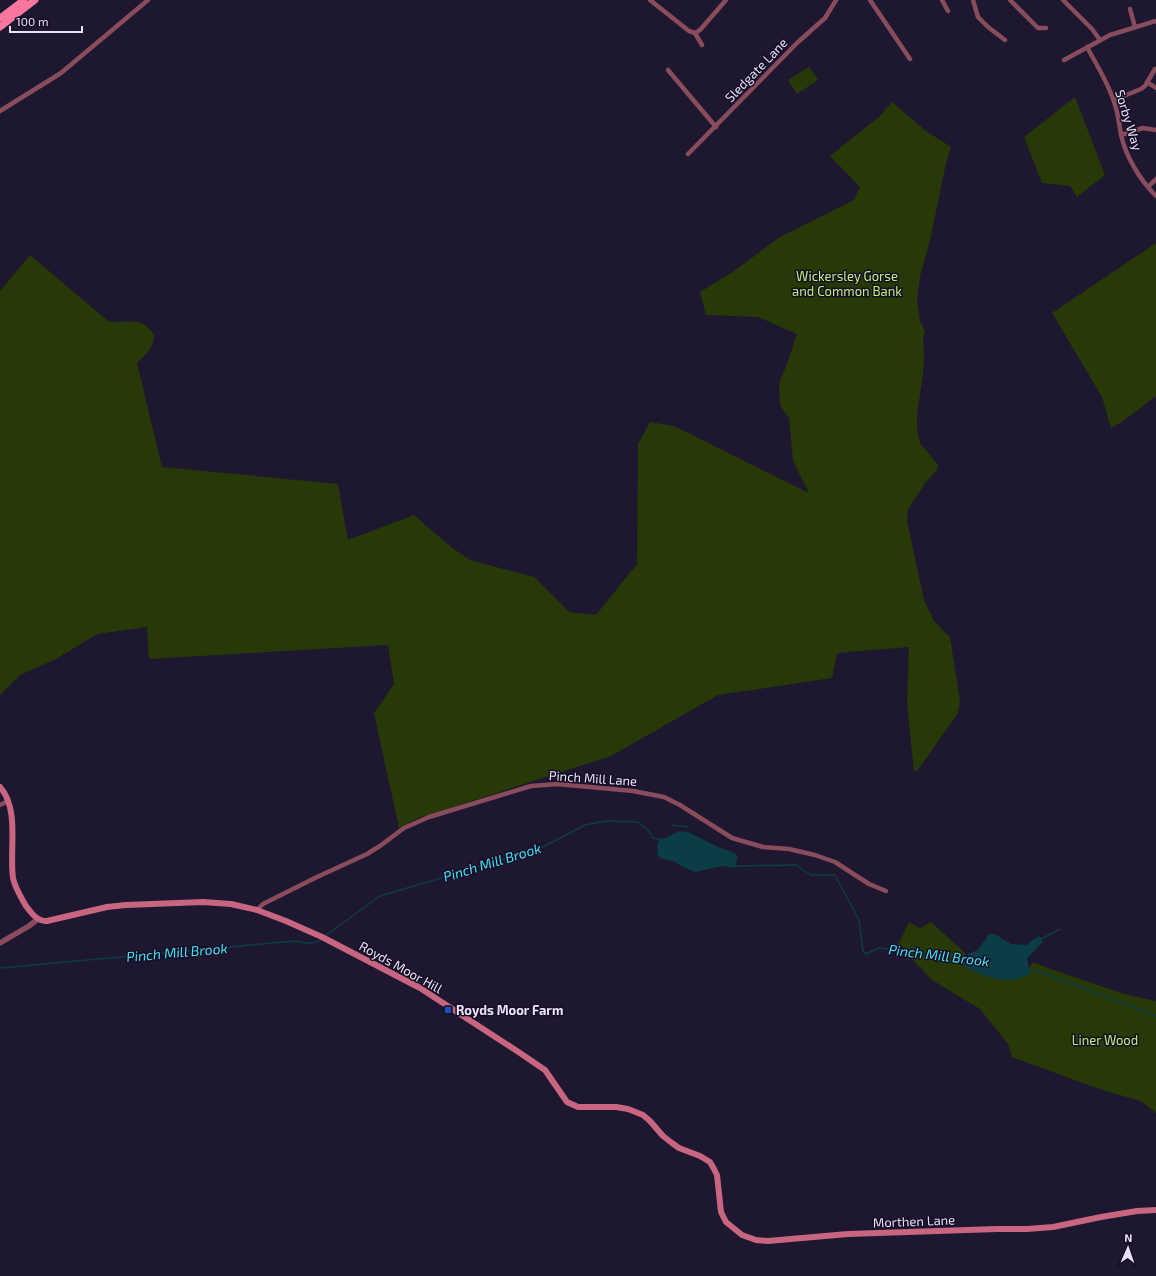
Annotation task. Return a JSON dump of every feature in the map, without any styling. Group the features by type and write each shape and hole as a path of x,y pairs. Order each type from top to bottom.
{"main road":[{"path":"0,18 24,0"},
{"path":"0,27 35,0"},
{"path":"0,787 8,801 11,814 13,878 18,893 31,913 38,919"},
{"name":"Royds Moor Hill","path":"38,919 47,921 107,907 126,905 203,902 231,904 257,910 323,938 420,988 545,1070 567,1102 578,1107 616,1107 637,1112 650,1121 663,1136 672,1143 705,1158 710,1162 717,1175"},
{"name":"Morthen Lane","path":"717,1175 720,1212 722,1218 730,1227 742,1235 761,1240 848,1234 1027,1229 1053,1227 1137,1211 1156,1210"}],"street":[{"path":"0,111 61,73 148,0"},
{"path":"650,0 689,31 695,32 700,30 726,0"},
{"name":"Sledgate Lane","path":"688,154 797,43 825,18 836,0"},
{"path":"870,0 910,59"},
{"path":"942,0 948,11"},
{"path":"972,0 978,17 982,22 1005,40"},
{"path":"1010,0 1038,28 1046,28"},
{"path":"1063,0 1092,29 1100,40"},
{"path":"1130,9 1135,27"},
{"path":"1064,60 1110,35 1156,21"},
{"path":"695,32 702,45"},
{"name":"Sorby Way","path":"1087,47 1114,100 1121,135 1130,160 1148,187 1156,196"},
{"path":"668,70 716,127"},
{"path":"1114,100 1136,92 1145,86 1155,70"},
{"path":"1147,82 1156,88"},
{"path":"1121,135 1143,128 1156,130"},
{"path":"1148,187 1156,179"},
{"name":"Pinch Mill Lane","path":"257,910 263,904 367,854 404,828 428,816 531,786 557,784 634,791 664,797 680,804 732,838 763,847 789,849 815,854 836,862 869,884 886,891"},
{"path":"0,805 8,801"},
{"path":"0,943 38,919"}],"green space":[{"path":"809,67 818,80 797,94 788,80"},
{"path":"1075,97 1105,175 1077,197 1070,186 1042,183 1024,137"},
{"name":"Wickersley Gorse and Common Bank","path":"892,102 926,131 951,147 946,163 930,241 920,276 917,299 920,321 925,331 923,338 923,374 917,415 917,429 920,443 938,465 937,470 926,482 908,509 907,521 924,600 934,621 950,637 960,701 958,713 918,770 914,771 907,705 909,647 837,653 832,678 718,695 611,756 416,819 399,828 374,713 394,684 388,645 149,659 147,627 97,634 56,659 20,675 0,695 0,291 30,255 108,321 142,323 154,335 153,344 137,363 162,467 338,484 348,540 414,515 451,547 470,560 534,577 569,612 596,615 637,564 638,444 650,422 674,426 809,493 793,461 789,418 780,405 779,383 797,334 758,317 706,315 700,292 734,271 780,237 854,200 860,187 830,156 880,116"},
{"path":"1156,243 1156,396 1122,422 1111,428 1102,397 1052,313"},
{"name":"Liner Wood","path":"909,922 920,928 931,922 964,952 970,967 1026,973 1033,962 1124,994 1156,1001 1156,1113 1141,1101 1102,1090 1012,1057 1008,1044 980,1009 932,980 907,954 897,947"}],"shaded area":[{"path":"679,831 688,832 718,847 732,852 738,856 735,868 722,866 695,872 674,861 662,859 658,856 657,847 659,841"},
{"path":"989,934 995,934 1011,944 1026,945 1040,936 1043,942 1027,958 1030,974 1022,978 1006,980 989,977 965,967 963,959 968,954 978,950"}],"waterway":[{"name":"Pinch Mill Brook","path":"325,936 380,896 539,849 585,825 606,821 638,822 649,831 653,838 663,840"},
{"path":"672,825 688,827"},
{"name":"Pinch Mill Brook","path":"734,866 796,865 811,875 835,875 859,920 863,951 866,954 879,948 968,957"},
{"path":"1041,939 1060,929"},
{"name":"Pinch Mill Brook","path":"0,968 295,941 313,943 322,939"},
{"name":"Pinch Mill Brook","path":"1028,969 1038,971 1156,1016"}],"place":[{"name":"Royds Moor Farm","path":"448,1010"}]}
